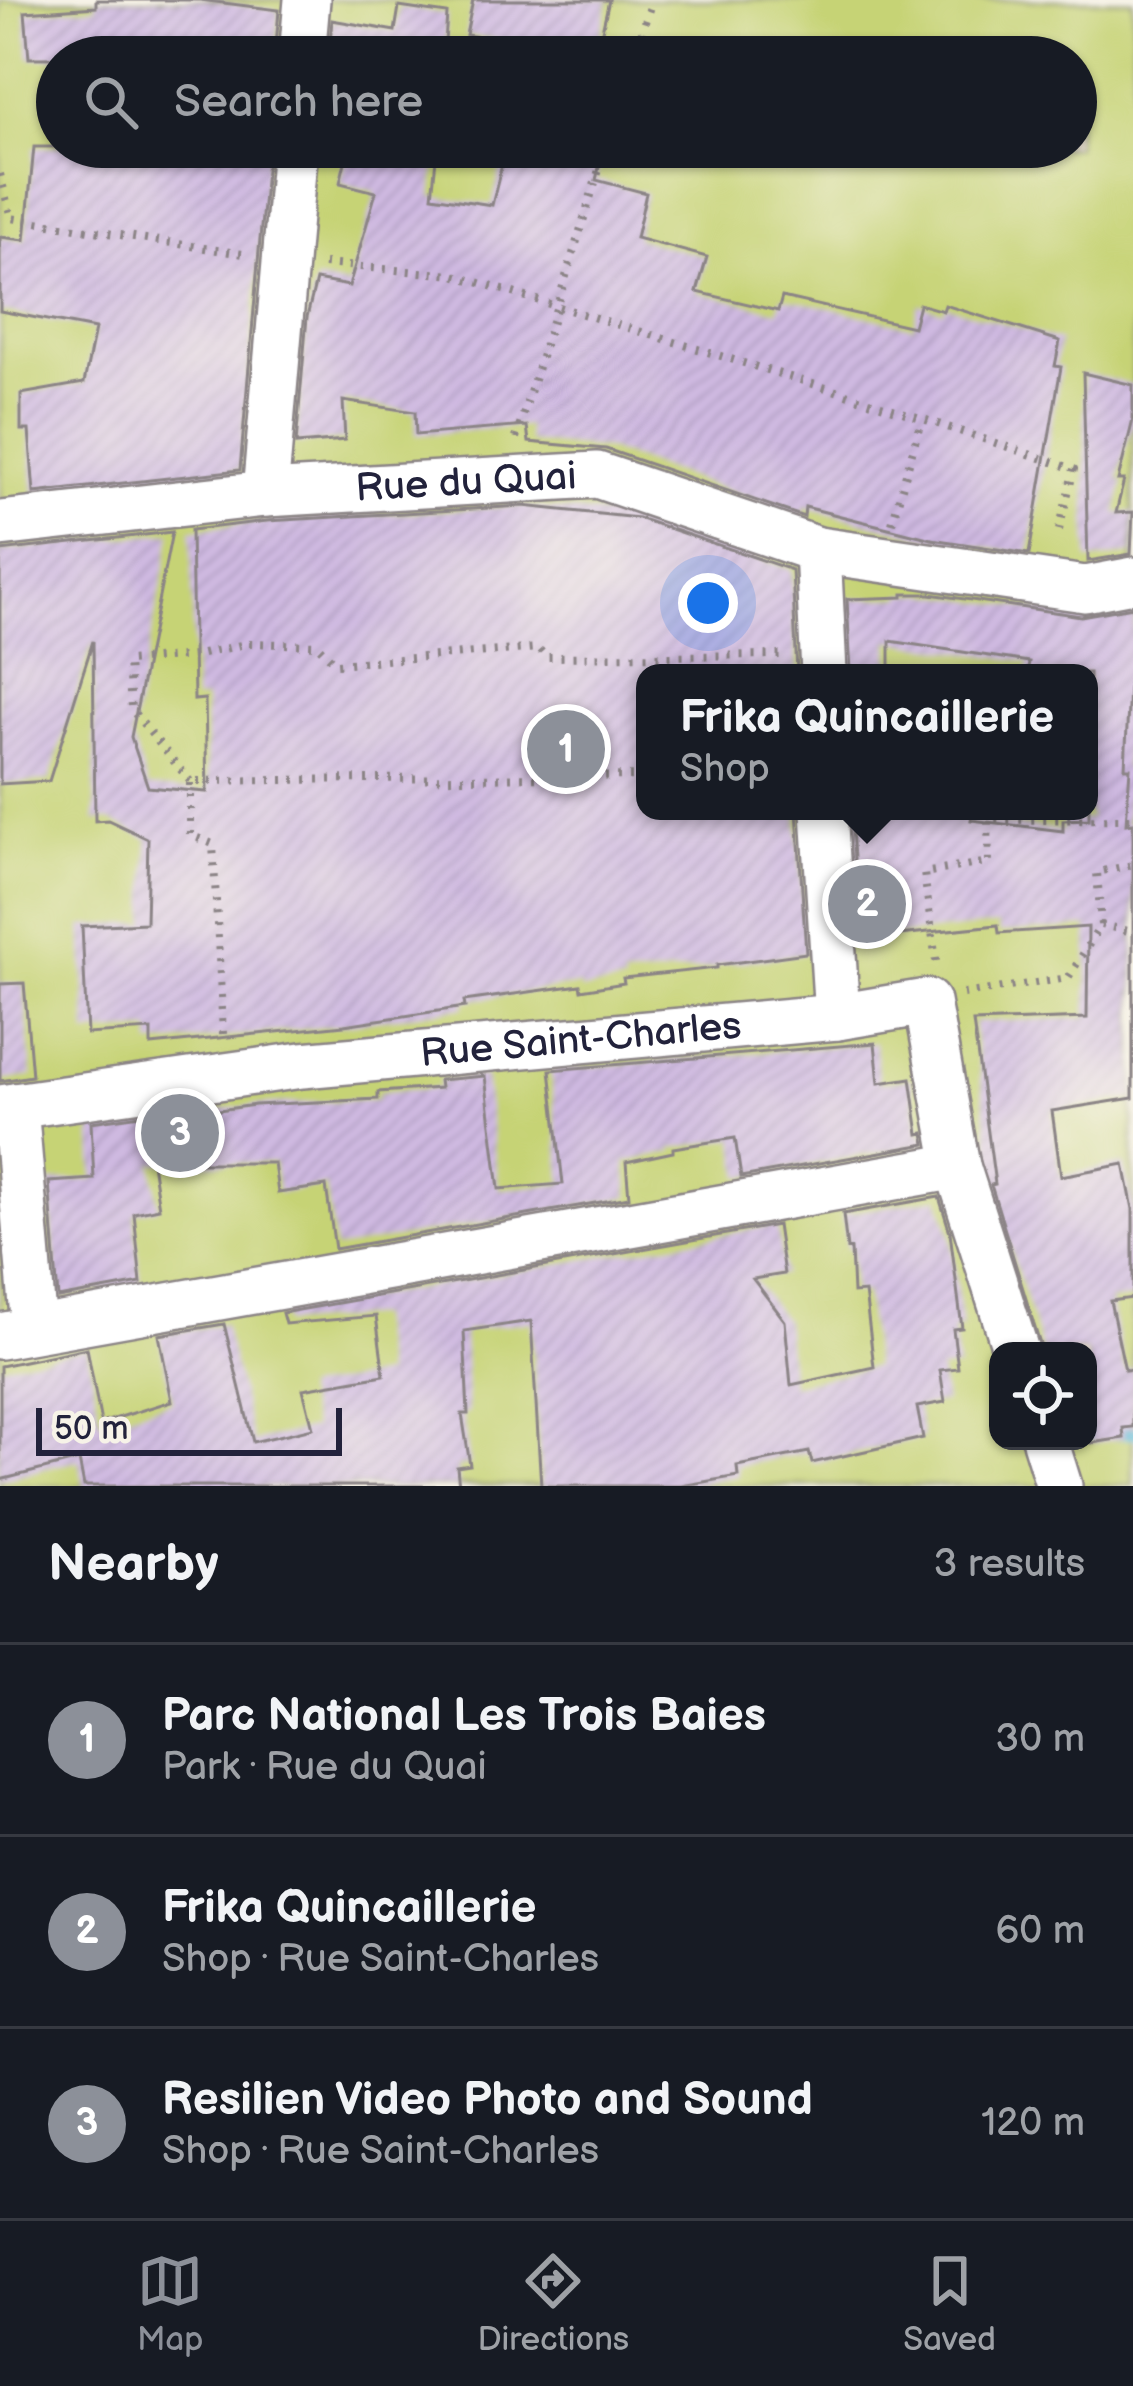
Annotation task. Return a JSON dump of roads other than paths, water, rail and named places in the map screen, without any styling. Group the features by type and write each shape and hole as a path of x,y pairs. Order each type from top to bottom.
{"street":[{"path":"304,36 307,0"},
{"path":"265,494 293,168"},
{"name":"Rue du Quai","path":"0,524 265,494 597,475 818,550 1085,589 1133,580"},
{"path":"818,550 825,664"},
{"path":"825,820 837,1017"},
{"name":"Rue Saint-Charles","path":"7,1107 302,1065 837,1017 934,1001 957,1166"},
{"path":"7,1107 17,1332 957,1166 1013,1342"},
{"path":"1048,1450 1059,1486"}],"waterway":[{"path":"1097,1434 1133,1433"}],"place":[{"name":"Parc National Les Trois Baies","path":"566,749"},
{"name":"Frika Quincaillerie","path":"867,904"},
{"name":"Resilien Video Photo and Sound","path":"180,1133"}]}
